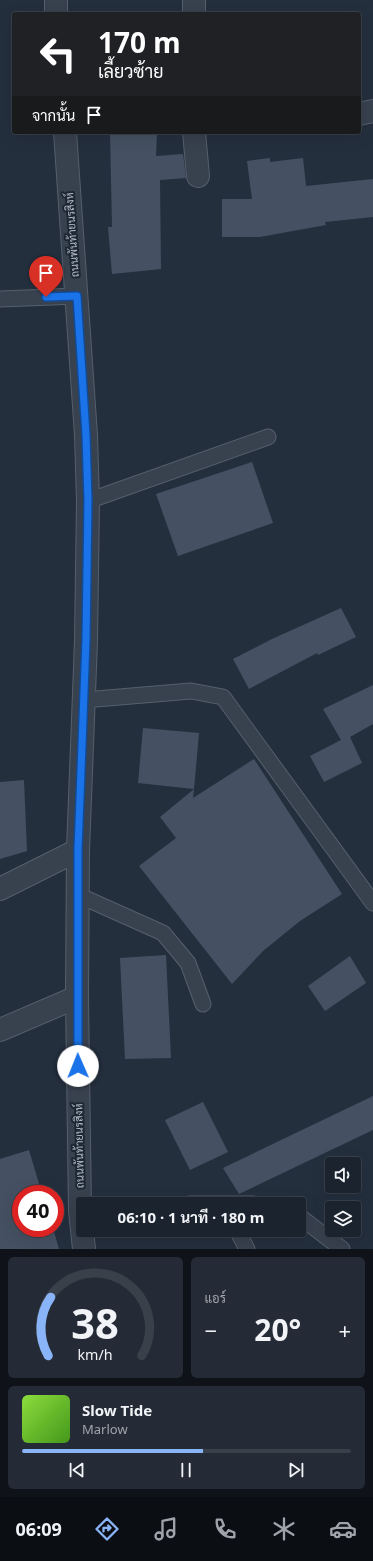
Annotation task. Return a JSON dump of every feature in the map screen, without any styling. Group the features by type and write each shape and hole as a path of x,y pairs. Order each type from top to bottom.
{"street":[{"path":"56,0 56,12"},
{"path":"194,0 194,12"},
{"path":"361,114 373,111"},
{"name":"ถนนพันท้ายนรสิงห์","path":"65,134 86,435 88,501 84,700 78,850 77,997 81,1197"},
{"path":"194,134 198,176"},
{"path":"0,889 78,850"},
{"path":"0,1030 77,997"},
{"name":"ถนนพันท้ายนรสิงห์","path":"83,1237 84,1249"}],"lane":[{"path":"0,299 77,296"},
{"path":"88,501 268,436"},
{"path":"84,700 192,691 223,697 373,903"},
{"path":"78,895 163,933 188,963 203,1004"},
{"path":"306,1221 342,1249"},
{"path":"241,1237 247,1249"}],"building":[{"path":"110,134 157,134 156,156 183,154 186,178 160,180 161,269 112,274 108,227 112,227"},
{"path":"270,158 270,162 303,158 306,186 373,179 373,217 325,222 326,225 260,237 222,237 222,199 252,199 247,161"},
{"path":"252,462 273,523 178,556 156,494"},
{"path":"341,608 356,637 318,655 317,653 249,689 233,659 272,639"},
{"path":"373,685 373,724 350,737 362,763 324,782 310,756 341,740 323,709"},
{"path":"143,728 199,733 194,789 138,783"},
{"path":"254,759 342,894 300,921 263,951 232,984 139,866 176,838 160,817 194,789 193,798"},
{"path":"24,780 27,851 0,859 0,782"},
{"path":"166,955 171,1058 125,1059 120,958"},
{"path":"350,956 366,983 325,1011 308,986"},
{"path":"373,1096 373,1130 239,1194 223,1168"},
{"path":"203,1102 228,1152 190,1170 165,1120"},
{"path":"29,1150 39,1185 12,1185 12,1237 56,1237 59,1249 0,1249 0,1159"}],"route":[{"path":"46,297 77,296 86,435 88,501 86,640 78,850 78,1066"}]}
